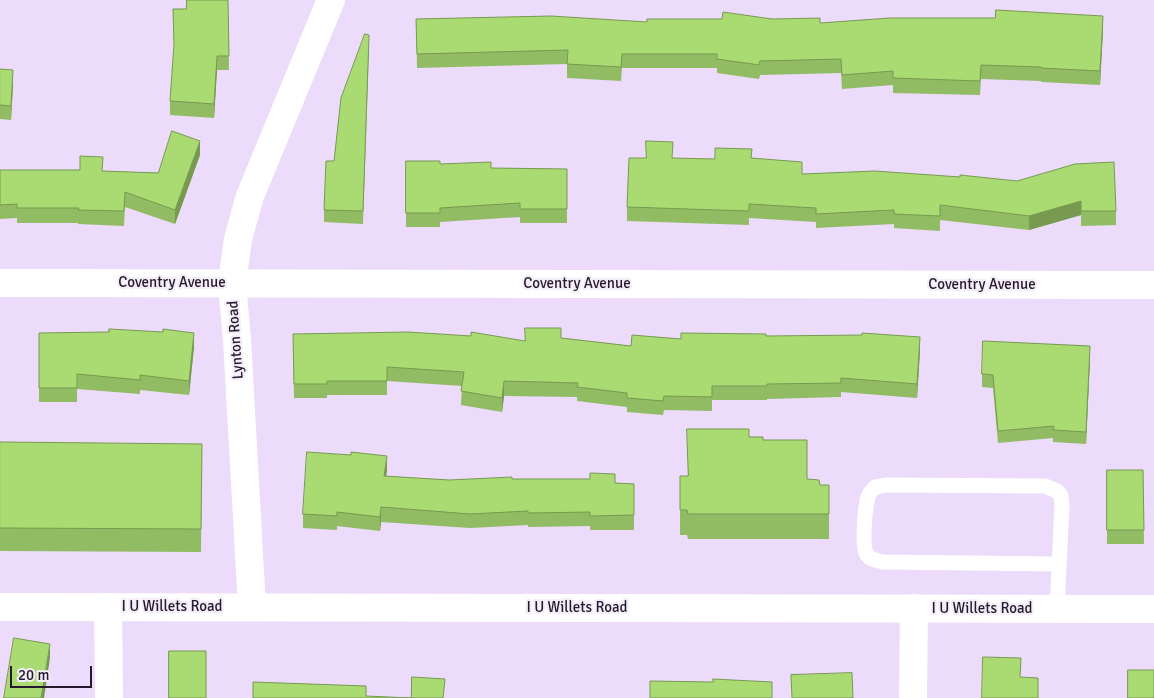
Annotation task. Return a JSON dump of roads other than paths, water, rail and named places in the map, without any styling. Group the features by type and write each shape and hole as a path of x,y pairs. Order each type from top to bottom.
{"street":[{"name":"Lynton Road","path":"252,607 238,350 232,283 238,239 250,196 331,0"},
{"name":"Coventry Avenue","path":"0,283 1154,285"},
{"name":"I U Willets Road","path":"0,607 1154,609"},
{"path":"108,607 109,698"},
{"path":"913,698 914,608"}],"lane":[{"path":"1057,609 1059,564 1061,496 1056,491 1045,486 886,484 874,487 868,494 864,511 865,536 866,552 871,559 883,562 1059,564"}]}
